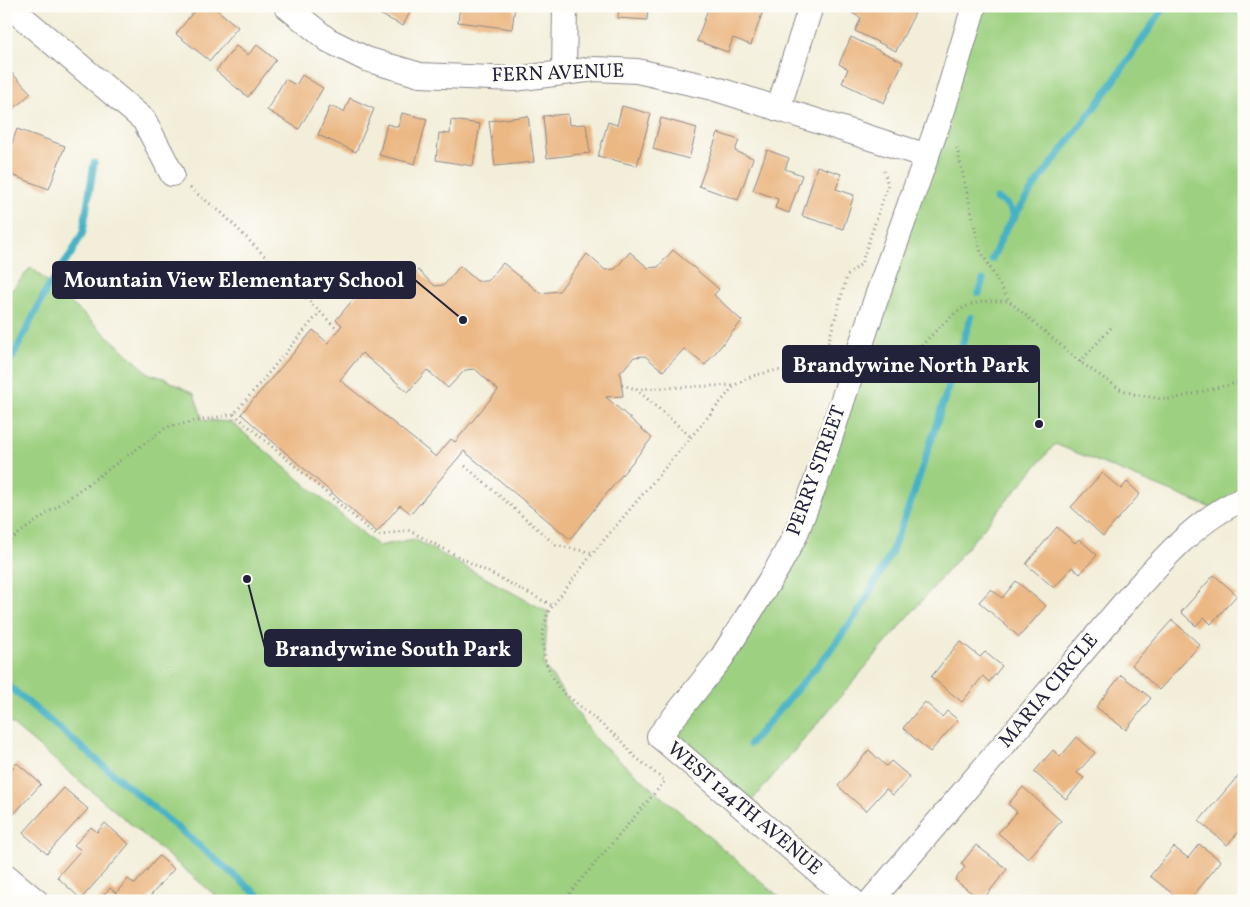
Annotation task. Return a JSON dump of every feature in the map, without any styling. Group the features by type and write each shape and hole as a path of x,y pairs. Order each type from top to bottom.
{"street":[{"path":"9,6 144,120 172,174"},
{"name":"FERN AVENUE","path":"286,6 328,40 366,59 420,75 514,79 595,68 646,73 713,88 927,156"},
{"path":"564,6 564,72"},
{"path":"778,110 811,6"},
{"name":"PERRY STREET","path":"659,736 722,657 778,569 795,536 814,488 876,299 927,156 974,6"},
{"name":"MARIA CIRCLE","path":"872,901 1166,555 1203,524 1244,499"},
{"name":"WEST 124TH AVENUE","path":"659,736 853,901"},
{"path":"6,876 36,901"}],"path":[{"path":"957,148 980,250 1009,301 1080,362 1120,389 1133,394 1162,400 1242,381 1244,393"},
{"path":"563,901 665,781 633,755 624,742 559,689 546,664 542,636 548,612 593,553 735,385 752,376 777,370 806,375 822,365 847,276 861,264 888,185 884,172"},
{"path":"172,174 223,214 338,330"},
{"path":"886,380 893,378 922,345 966,306 984,301 1009,301"},
{"path":"6,543 167,427 234,414 320,312"},
{"path":"1080,362 1112,327"},
{"path":"622,385 636,389 735,385"},
{"path":"636,389 692,437"},
{"path":"234,414 377,536 408,530 553,606"},
{"path":"465,466 556,545 593,553"}],"green space":[{"path":"974,6 1244,6 1244,501 1221,512 1055,444 744,810 659,736 777,569"},
{"path":"31,267 150,374 164,378 194,394 203,420 231,422 378,546 414,539 548,612 544,665 597,741 784,901 222,901 6,719 6,297"}],"building":[{"path":"198,6 212,6 238,27 210,61 176,34"},
{"path":"364,6 413,6 403,26"},
{"path":"460,6 515,6 512,29 458,22"},
{"path":"619,6 648,6 647,20 618,18"},
{"path":"709,6 728,6 736,9 737,6 764,8 751,45 733,38 728,52 697,41"},
{"path":"855,6 907,6 916,11 896,51 855,31 861,18 852,13"},
{"path":"851,37 903,62 884,103 842,83 848,69 839,64"},
{"path":"257,45 276,60 248,97 216,71 236,46 248,55"},
{"path":"6,67 31,93 6,116"},
{"path":"302,75 323,88 299,129 267,110 285,79 296,85"},
{"path":"350,98 374,109 356,152 318,135 330,106 344,112"},
{"path":"622,106 651,114 637,166 598,156 608,122 617,125"},
{"path":"402,113 427,119 415,164 379,155 387,124 398,127"},
{"path":"568,114 569,125 586,124 590,153 547,158 543,116"},
{"path":"528,116 534,162 495,166 489,121"},
{"path":"661,118 697,128 689,159 653,149"},
{"path":"451,120 480,124 473,166 436,160 439,133 450,134"},
{"path":"17,129 65,146 49,189 6,173 6,148 10,149"},
{"path":"718,133 739,140 735,151 753,158 738,200 699,186"},
{"path":"767,150 789,158 785,169 802,175 789,213 775,208 778,199 753,190"},
{"path":"817,166 841,174 836,189 854,195 843,229 802,216"},
{"path":"673,250 719,289 714,295 742,321 705,365 684,349 663,371 645,356 634,357 620,373 623,396 606,397 652,438 570,539 464,451 411,514 400,505 377,532 241,414 313,330 328,343 342,325 336,320 375,273 392,289 403,288 418,270 435,286 444,285 460,266 477,281 487,281 503,263 540,293 559,291 587,254 605,270 615,269 630,252 648,268 658,267","holes":["362,353 408,392 427,370 448,388 465,370 475,369 498,390 455,442 451,439 436,457 340,380"]},
{"path":"1102,473 1121,489 1127,482 1140,494 1103,536 1071,507"},
{"path":"1057,527 1075,543 1079,539 1097,555 1080,574 1072,567 1054,588 1026,564"},
{"path":"1214,575 1237,595 1211,624 1204,617 1196,626 1181,612"},
{"path":"1016,581 1046,606 1019,637 979,602 991,589 1002,598"},
{"path":"1172,620 1200,645 1159,690 1132,665"},
{"path":"960,641 980,657 985,652 1002,666 989,682 983,676 962,702 931,677"},
{"path":"1121,675 1151,698 1126,730 1096,707"},
{"path":"925,702 942,717 947,711 958,720 930,752 903,728"},
{"path":"1077,737 1095,753 1077,773 1084,778 1066,799 1034,772 1053,750 1060,757"},
{"path":"869,750 886,766 891,761 910,777 893,795 886,789 866,811 838,786"},
{"path":"17,763 41,784 13,815 6,808 6,775"},
{"path":"1239,775 1244,779 1244,826 1227,845 1199,821"},
{"path":"1023,787 1061,821 1028,859 998,833 1017,812 1008,804"},
{"path":"64,788 88,809 47,854 23,833"},
{"path":"105,823 129,844 81,899 57,877 81,850 74,845 91,827 97,832"},
{"path":"1199,844 1221,861 1189,901 1182,901 1150,876 1174,847 1188,858"},
{"path":"976,845 1007,869 982,901 955,880 965,867 961,864"},
{"path":"159,856 174,869 146,901 98,901 110,888 116,893 128,879 135,884"}],"waterway":[{"path":"992,259 1004,232 1033,188 1107,91 1165,6"},
{"path":"6,370 47,289 71,254 83,232 94,163"},
{"path":"996,199 1008,205 1014,217"},
{"path":"979,293 983,280"},
{"path":"750,744 830,651 861,608 891,553 913,496 971,317"},
{"path":"6,684 265,901"}],"place":[{"name":"Mountain View Elementary School","path":"463,320"},
{"name":"Brandywine North Park","path":"1039,424"},
{"name":"Brandywine South Park","path":"247,579"}]}
